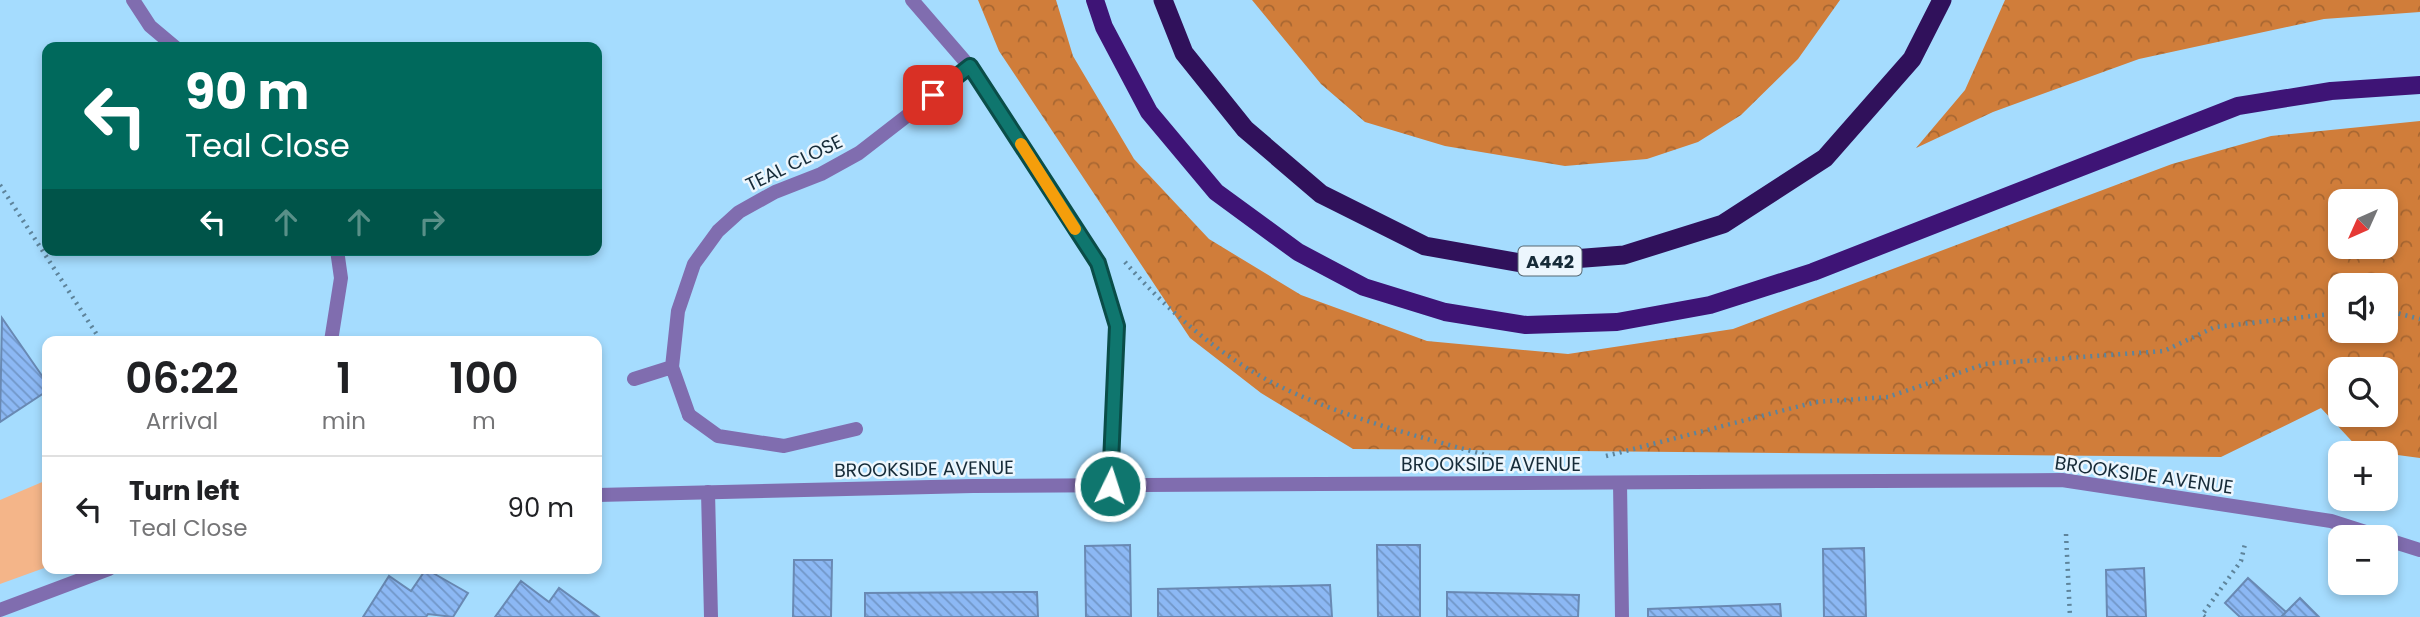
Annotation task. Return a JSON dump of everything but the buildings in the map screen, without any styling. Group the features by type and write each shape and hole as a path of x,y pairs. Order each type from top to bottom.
{"highway":[{"name":"A442","path":"1163,0 1184,53 1245,129 1321,194 1425,246 1521,263 1624,255 1723,224 1825,158 1912,59 1942,0"}],"main road":[{"path":"1095,0 1104,27 1149,111 1216,192 1298,253 1364,287 1445,312 1526,325 1617,322 1710,305 1812,272 2238,106 2331,91 2420,85"}],"street":[{"path":"133,0 150,26 169,42"},
{"path":"912,0 970,66 1098,263 1117,326 1110,486"},
{"name":"TEAL CLOSE","path":"856,429 785,446 718,436 689,415 672,367 678,311 694,264 718,231 740,212 775,192 821,174 859,153 970,66"},
{"path":"332,336 341,278 338,256"},
{"path":"634,379 672,367"},
{"name":"BROOKSIDE AVENUE","path":"602,495 1110,486 2062,480 2343,525"},
{"path":"1620,483 1622,617"},
{"path":"708,492 711,617"},
{"name":"BROOKSIDE AVENUE","path":"2398,543 2420,550"},
{"path":"0,610 97,574"}],"path":[{"path":"0,185 42,250"},
{"path":"46,256 98,336"},
{"path":"1124,260 1196,334 1273,383 1388,428 1499,459"},
{"path":"2398,313 2420,319"},
{"path":"1598,458 1816,402 1888,397 1985,364 2164,351 2215,327 2328,314"},
{"path":"2066,534 2070,617"},
{"path":"2204,617 2202,615 2241,561 2245,544"}],"shaded area":[{"path":"42,482 42,569 0,584 0,500"}],"green space":[{"path":"978,0 1056,0 1073,56 1134,159 1209,239 1301,295 1427,341 1568,354 1733,329 2172,164 2271,136 2420,121 2420,458 2398,455 2398,441 2352,441 2339,427 2398,427 2398,357 2328,357 2328,416 2321,408 2221,457 1353,449 1261,393 1190,338 999,51"},
{"path":"1252,0 1840,0 1798,59 1741,115 1698,142 1647,159 1565,166 1445,146 1365,122 1321,84"},
{"path":"2005,0 2420,0 2420,12 2324,19 2139,59 1993,112 1916,148 1965,90"}],"slow traffic":[{"path":"1021,144 1075,229"}],"route":[{"path":"933,95 970,66 1098,263 1117,326 1110,486"}]}
